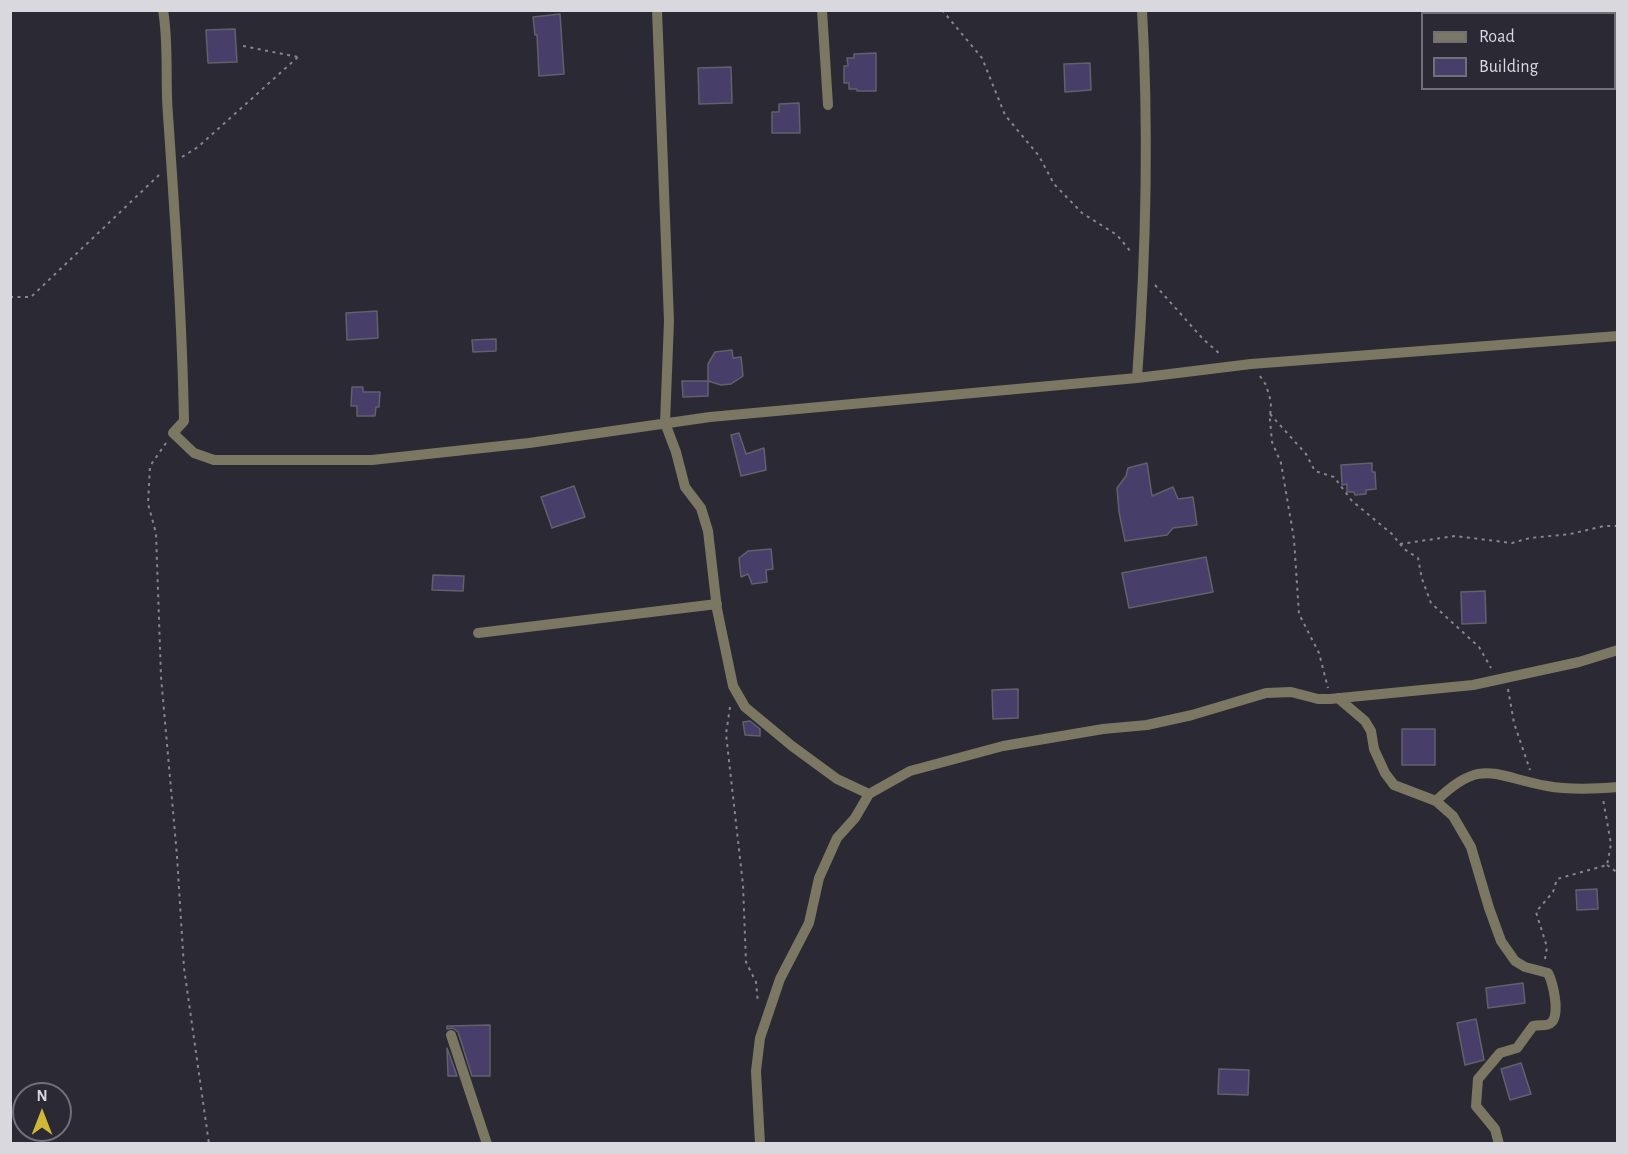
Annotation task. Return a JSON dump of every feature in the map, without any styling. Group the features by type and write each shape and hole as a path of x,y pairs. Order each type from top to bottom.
{"street":[{"path":"163,10 178,252 184,421 173,433 194,453 214,460 372,460 529,443 722,416 1137,378 1251,364 1617,336"},
{"path":"657,10 669,321 665,423 676,452 685,487 701,508 708,531 717,604 733,686 745,707 792,746 837,779 868,794"},
{"path":"822,10 828,105"},
{"path":"1137,378 1145,274 1145,62 1142,10"},
{"path":"478,633 717,604"},
{"path":"760,1143 756,1071 760,1038 780,980 809,923 819,878 837,838 855,818 868,794 910,771 1003,746 1103,729 1147,725 1266,693 1291,692 1318,699 1431,690 1579,662 1617,650"},
{"path":"1334,698 1365,721 1371,731 1374,749 1385,773 1394,785 1436,801 1453,816 1471,847 1501,941 1515,961 1525,967 1548,973 1553,982 1554,1018 1551,1022 1533,1026 1517,1048 1500,1053 1478,1078 1476,1106 1495,1129 1499,1143"},
{"path":"1436,801 1451,787 1470,776 1485,772 1559,788 1617,787"},
{"path":"451,1035 487,1143"}],"path":[{"path":"942,10 982,58 1005,115 1039,156 1054,184 1082,213 1117,235 1131,252"},
{"path":"10,297 32,297 171,163 198,147 298,57 243,46"},
{"path":"1145,274 1212,348 1234,367"},
{"path":"1251,364 1266,385 1271,402 1272,442 1281,463 1294,539 1299,614 1319,653 1334,698"},
{"path":"1270,414 1306,454 1315,471 1334,477 1352,501 1418,558 1422,579 1431,603 1479,647 1502,678 1533,782"},
{"path":"173,433 150,466 148,504 156,533 161,677 167,730 184,968 209,1143"},
{"path":"1400,544 1455,536 1512,543 1530,537 1570,534 1604,526 1617,526"},
{"path":"733,686 726,734 743,885 746,962 756,982 759,1004"},
{"path":"1600,788 1611,844 1606,865"},
{"path":"1606,865 1617,873"},
{"path":"1544,971 1547,947 1536,912 1553,892 1557,879 1606,865"}],"building":[{"path":"560,14 564,74 539,76 537,35 535,35 533,17"},
{"path":"235,29 237,62 208,63 206,30"},
{"path":"876,53 876,91 849,89 849,83 844,83 844,66 848,66 847,58 854,58 854,54"},
{"path":"1090,63 1091,90 1065,92 1064,64"},
{"path":"731,67 732,103 699,104 698,68"},
{"path":"799,103 800,133 772,133 772,112 779,112 779,104"},
{"path":"377,311 378,338 347,340 346,313"},
{"path":"496,339 496,351 473,352 472,340"},
{"path":"732,350 733,358 741,357 743,376 731,384 721,385 708,381 708,364 715,352"},
{"path":"682,381 708,381 708,396 683,397"},
{"path":"352,387 363,387 363,392 380,392 379,407 376,407 375,416 357,416 357,406 351,406"},
{"path":"739,433 746,454 764,448 766,470 741,476 731,435"},
{"path":"1147,463 1152,496 1173,487 1178,499 1193,497 1197,525 1173,528 1167,535 1125,541 1117,488 1126,476 1128,468"},
{"path":"1372,463 1376,489 1366,490 1366,494 1355,495 1354,492 1347,492 1347,484 1342,485 1341,465"},
{"path":"574,486 585,517 552,528 541,497"},
{"path":"771,549 773,569 766,570 767,582 752,584 748,574 741,577 739,558 748,551"},
{"path":"1206,557 1213,592 1129,608 1122,573"},
{"path":"433,575 464,576 463,591 432,590"},
{"path":"1485,591 1486,623 1462,624 1461,592"},
{"path":"1018,689 1018,718 993,719 992,690"},
{"path":"750,721 760,729 760,736 745,735 743,722"},
{"path":"1402,729 1435,729 1435,765 1402,765"},
{"path":"1597,889 1598,909 1577,910 1576,890"},
{"path":"1523,983 1525,1003 1488,1008 1486,988"},
{"path":"1476,1019 1484,1060 1465,1065 1457,1023"},
{"path":"490,1025 490,1076 472,1076 458,1032 453,1028 447,1029 447,1026"},
{"path":"447,1048 457,1076 448,1076"},
{"path":"1521,1063 1531,1094 1510,1100 1501,1069"},
{"path":"1219,1069 1249,1070 1248,1095 1218,1094"}]}
